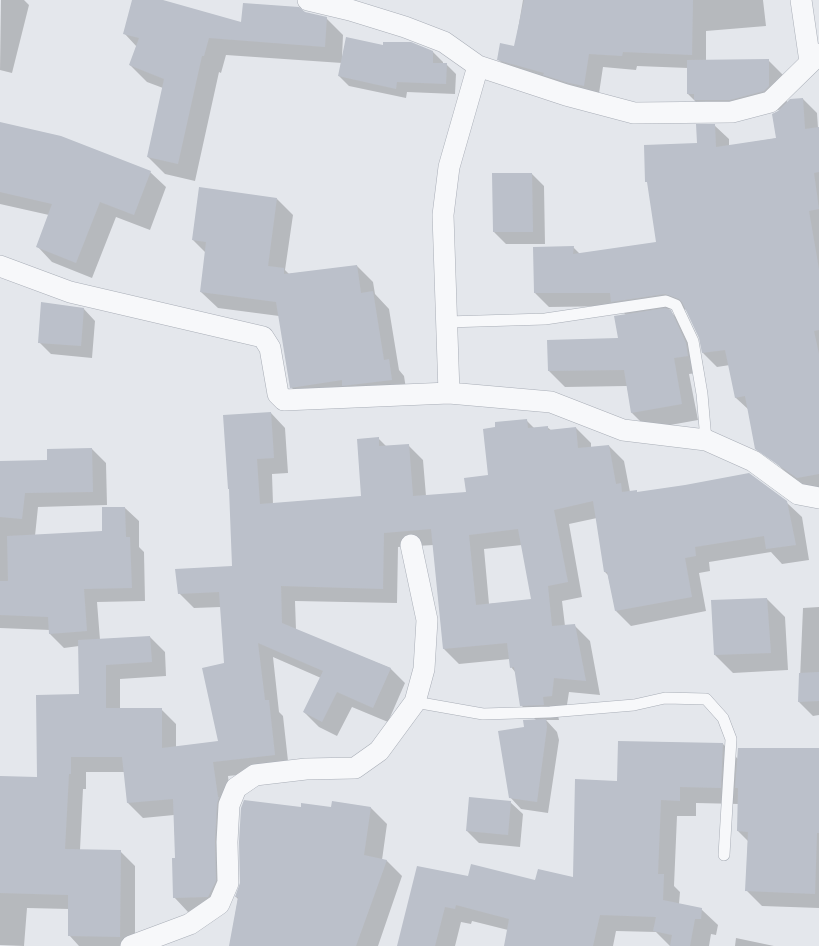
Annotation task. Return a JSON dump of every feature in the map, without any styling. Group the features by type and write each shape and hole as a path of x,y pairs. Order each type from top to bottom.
{"street":[{"path":"308,0 350,10 444,42 478,66 634,114 732,112 770,102 814,58 801,0"},
{"path":"449,393 443,215 448,167 478,66"},
{"path":"0,266 70,292 263,337 270,348 278,394 284,400 449,393 551,402 623,430 706,440 752,461 798,494 819,498"},
{"path":"131,946 190,924 219,904 228,883 226,842 229,805 236,788 255,775 306,769 355,768 379,751 415,702 424,669 427,620 411,546"}],"lane":[{"path":"447,322 545,318 666,301 676,305 693,341 702,394 706,440"},
{"path":"415,702 483,714 634,705 665,698 706,699 724,718 731,738 724,855"}],"building":[{"path":"132,0 163,0 241,22 243,3 299,7 305,12 327,17 325,47 209,38 204,56 202,56 178,164 147,157 164,79 129,65 139,38 123,34"},
{"path":"524,0 693,0 692,55 623,52 622,56 589,54 584,86 569,83 543,75 544,73 497,60 500,43 514,46"},
{"path":"346,37 383,45 383,42 411,42 433,51 433,63 447,63 446,84 397,82 396,89 338,76"},
{"path":"769,59 769,86 764,91 730,100 694,100 694,94 687,94 687,60"},
{"path":"803,98 805,129 819,127 819,172 814,173 819,209 809,211 819,269 819,330 814,331 819,354 819,474 797,478 755,449 745,396 735,398 725,350 702,353 699,338 682,302 679,299 665,294 611,302 610,293 534,293 533,247 574,246 573,254 656,242 647,182 645,182 644,145 697,143 696,124 715,124 716,147 776,138 772,114 778,111 790,99"},
{"path":"0,122 61,136 151,171 134,215 100,202 76,263 36,247 52,204 0,192"},
{"path":"492,173 532,173 533,232 493,232"},
{"path":"199,187 277,198 268,266 284,268 284,274 357,265 361,293 373,291 384,360 389,359 392,380 342,386 342,380 290,388 276,302 200,292 206,242 192,240"},
{"path":"41,302 84,308 81,346 38,343"},
{"path":"665,308 671,310 686,343 688,356 674,358 682,404 631,413 624,370 548,371 547,340 618,338 614,316"},
{"path":"271,412 274,458 257,459 260,504 361,496 357,439 379,437 379,446 409,444 413,496 466,492 464,478 488,475 483,429 495,427 495,422 527,419 528,428 548,426 548,430 576,427 578,448 609,445 616,484 621,483 622,492 637,490 637,492 685,485 749,473 787,501 796,545 766,549 764,536 695,547 696,556 685,558 692,597 615,611 607,572 604,572 593,501 554,510 568,582 548,586 552,626 575,624 586,681 554,678 552,696 543,697 544,705 520,706 514,667 510,668 507,643 443,649 431,529 384,533 383,589 281,586 282,623 391,668 373,708 337,692 322,722 303,712 323,671 258,643 265,700 269,700 275,755 213,762 219,797 217,804 215,841 216,881 208,897 173,898 172,858 175,858 173,799 127,803 122,757 71,757 65,849 121,850 120,937 68,936 68,895 0,893 0,776 37,777 36,695 79,694 78,640 150,636 152,662 106,665 106,708 162,708 162,748 218,741 202,668 224,663 219,592 178,594 175,569 232,566 229,489 223,415","holes":["518,529 531,599 476,605 469,535"]},
{"path":"92,448 93,492 25,493 22,519 0,517 0,461 47,460 47,449"},
{"path":"102,507 125,507 126,537 130,537 132,588 84,589 87,631 49,634 48,617 0,615 0,581 8,581 7,536 102,531"},
{"path":"767,598 771,653 714,655 711,600"},
{"path":"819,672 819,701 798,702 799,673"},
{"path":"546,719 547,727 537,802 509,798 498,731 524,727 523,720"},
{"path":"618,741 723,743 721,788 680,787 680,801 661,800 658,874 664,874 663,900 702,908 701,919 695,919 690,946 670,946 672,935 653,931 656,917 600,915 593,946 504,946 509,919 456,905 455,909 445,907 435,946 397,946 417,866 468,876 471,864 535,880 538,869 573,877 575,779 617,781"},
{"path":"738,748 819,748 819,833 817,833 815,894 745,891 748,832 737,831 738,788 735,788"},
{"path":"469,797 511,801 508,835 466,831"},
{"path":"244,800 301,807 301,803 331,807 332,801 371,807 364,855 387,860 356,946 229,946 238,897 235,897 240,883 239,842 241,808"}]}
